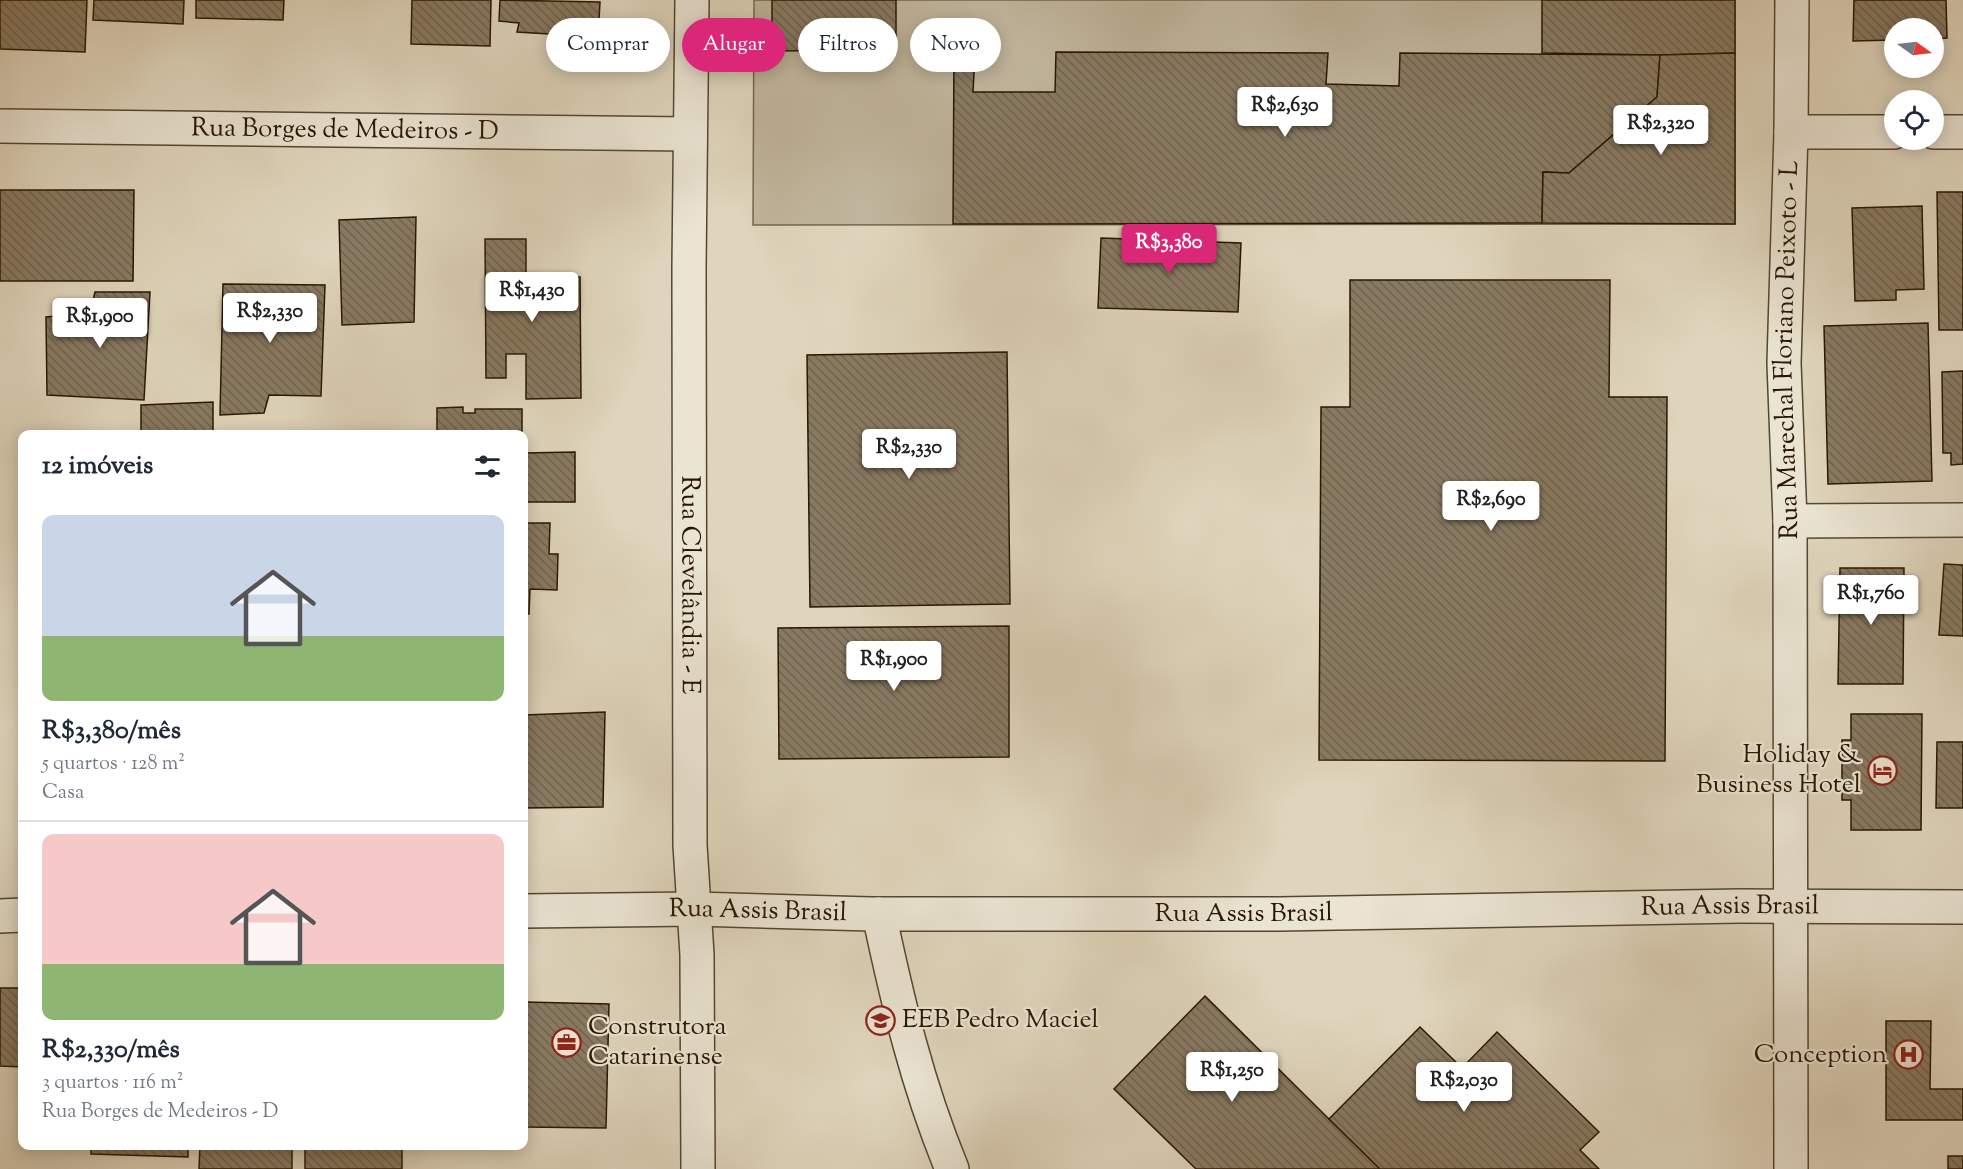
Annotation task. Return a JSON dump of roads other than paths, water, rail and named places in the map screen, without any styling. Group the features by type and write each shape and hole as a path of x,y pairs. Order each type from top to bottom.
{"street":[{"name":"Rua Clevelândia - E","path":"692,0 689,134 690,845 698,967 698,1169"},
{"name":"Rua Marechal Floriano Peixoto - L","path":"1791,1169 1790,522 1784,363 1791,132 1792,0"},
{"name":"Rua Borges de Medeiros - D","path":"0,126 689,134"},
{"path":"1791,132 1884,132"},
{"path":"1944,132 1963,132"},
{"path":"1790,522 1963,520"},
{"name":"Rua Assis Brasil","path":"528,911 695,909 879,914 1279,914 1963,907"},
{"path":"879,914 898,1002 927,1108 952,1169"},
{"path":"0,916 18,915"}],"place":[{"name":"Holiday & Business Hotel","path":"1882,770"},
{"name":"EEB Pedro Maciel","path":"881,1020"},
{"name":"Construtora Catarinense","path":"567,1042"},
{"name":"Conception","path":"1908,1055"}]}
